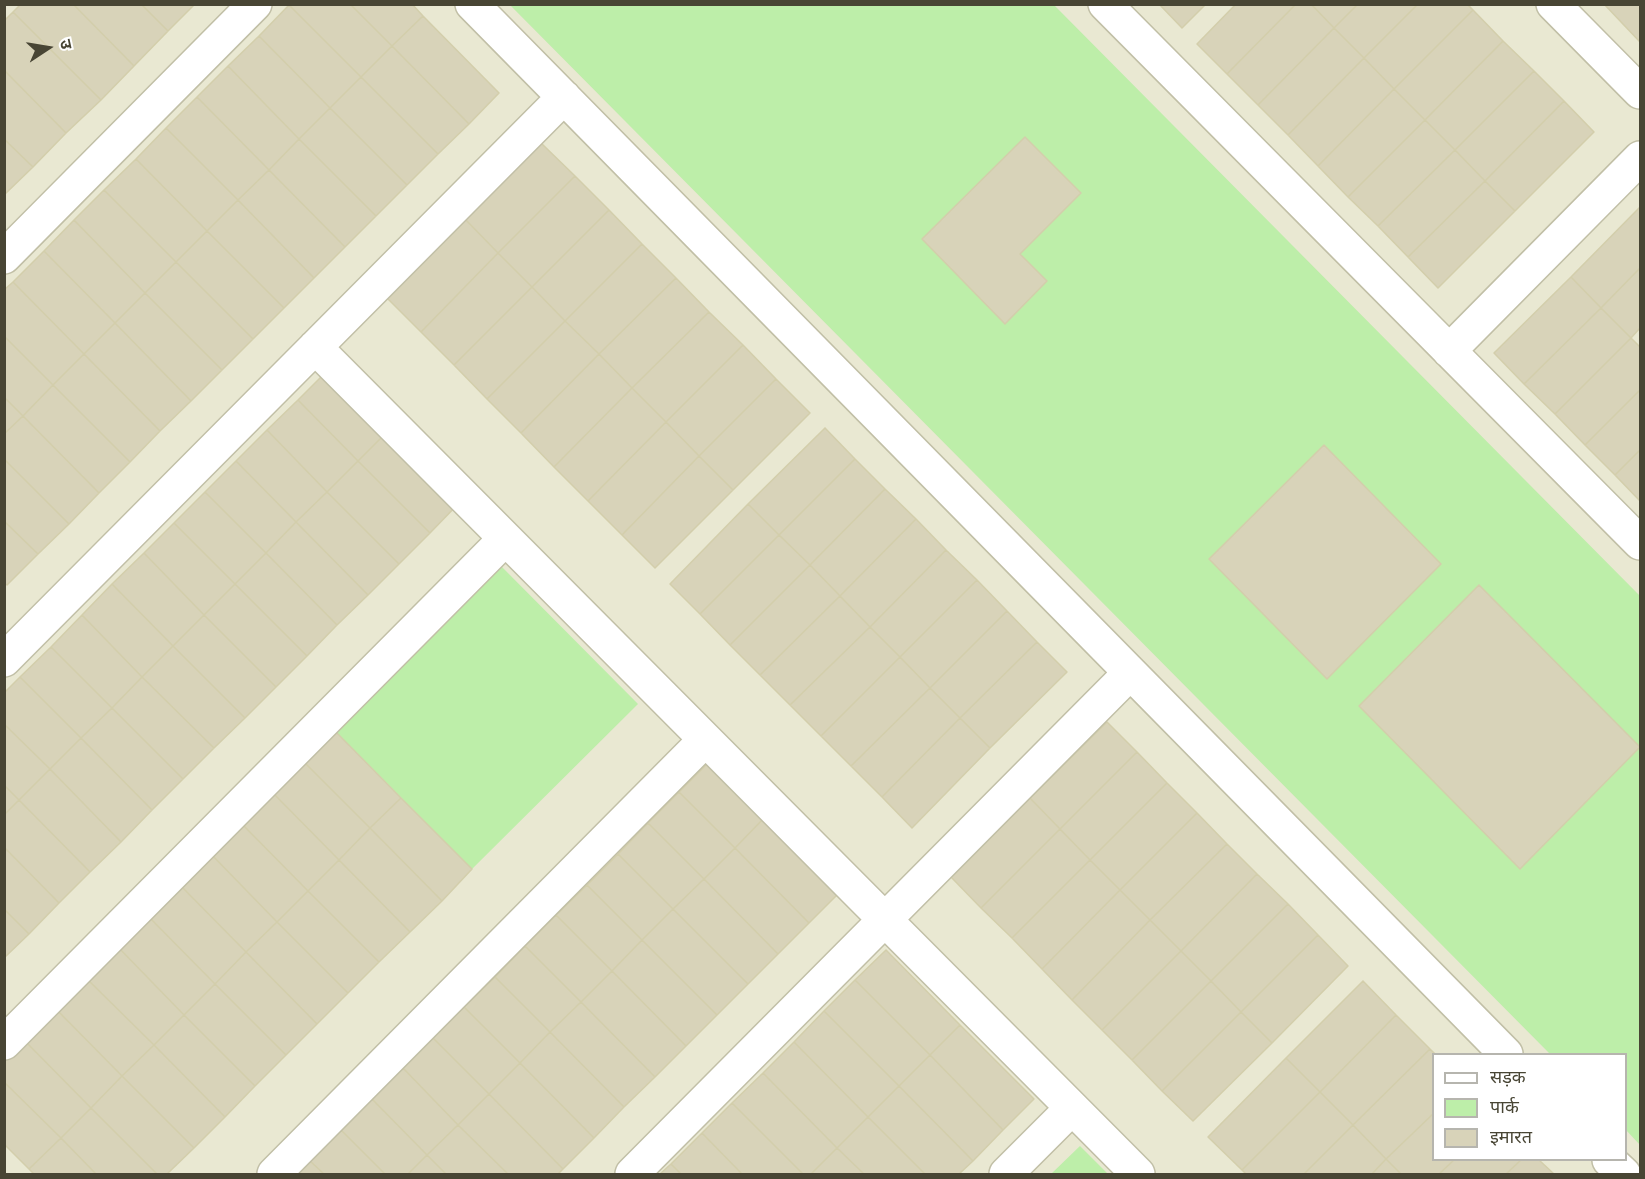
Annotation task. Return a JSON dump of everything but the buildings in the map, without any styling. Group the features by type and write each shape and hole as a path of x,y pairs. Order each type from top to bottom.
{"street":[{"path":"4,257 255,4"},
{"path":"472,4 1505,1053"},
{"path":"1105,4 1641,543"},
{"path":"1553,4 1641,92"},
{"path":"4,660 564,97"},
{"path":"1449,351 1641,158"},
{"path":"315,347 1138,1174"},
{"path":"4,1042 505,538"},
{"path":"632,1174 1130,673"},
{"path":"274,1174 705,740"},
{"path":"1006,1174 1072,1108"},
{"path":"1610,1161 1624,1174"}],"shaded area":[{"path":"5,5 1640,5 1640,1174 5,1174"}],"green space":[{"path":"510,5 1054,5 1640,596 1640,1145 1627,1131 1627,1053 1549,1053"},
{"path":"499,564 638,704 472,869 334,730"},
{"path":"1080,1146 1108,1174 1051,1174"}]}
